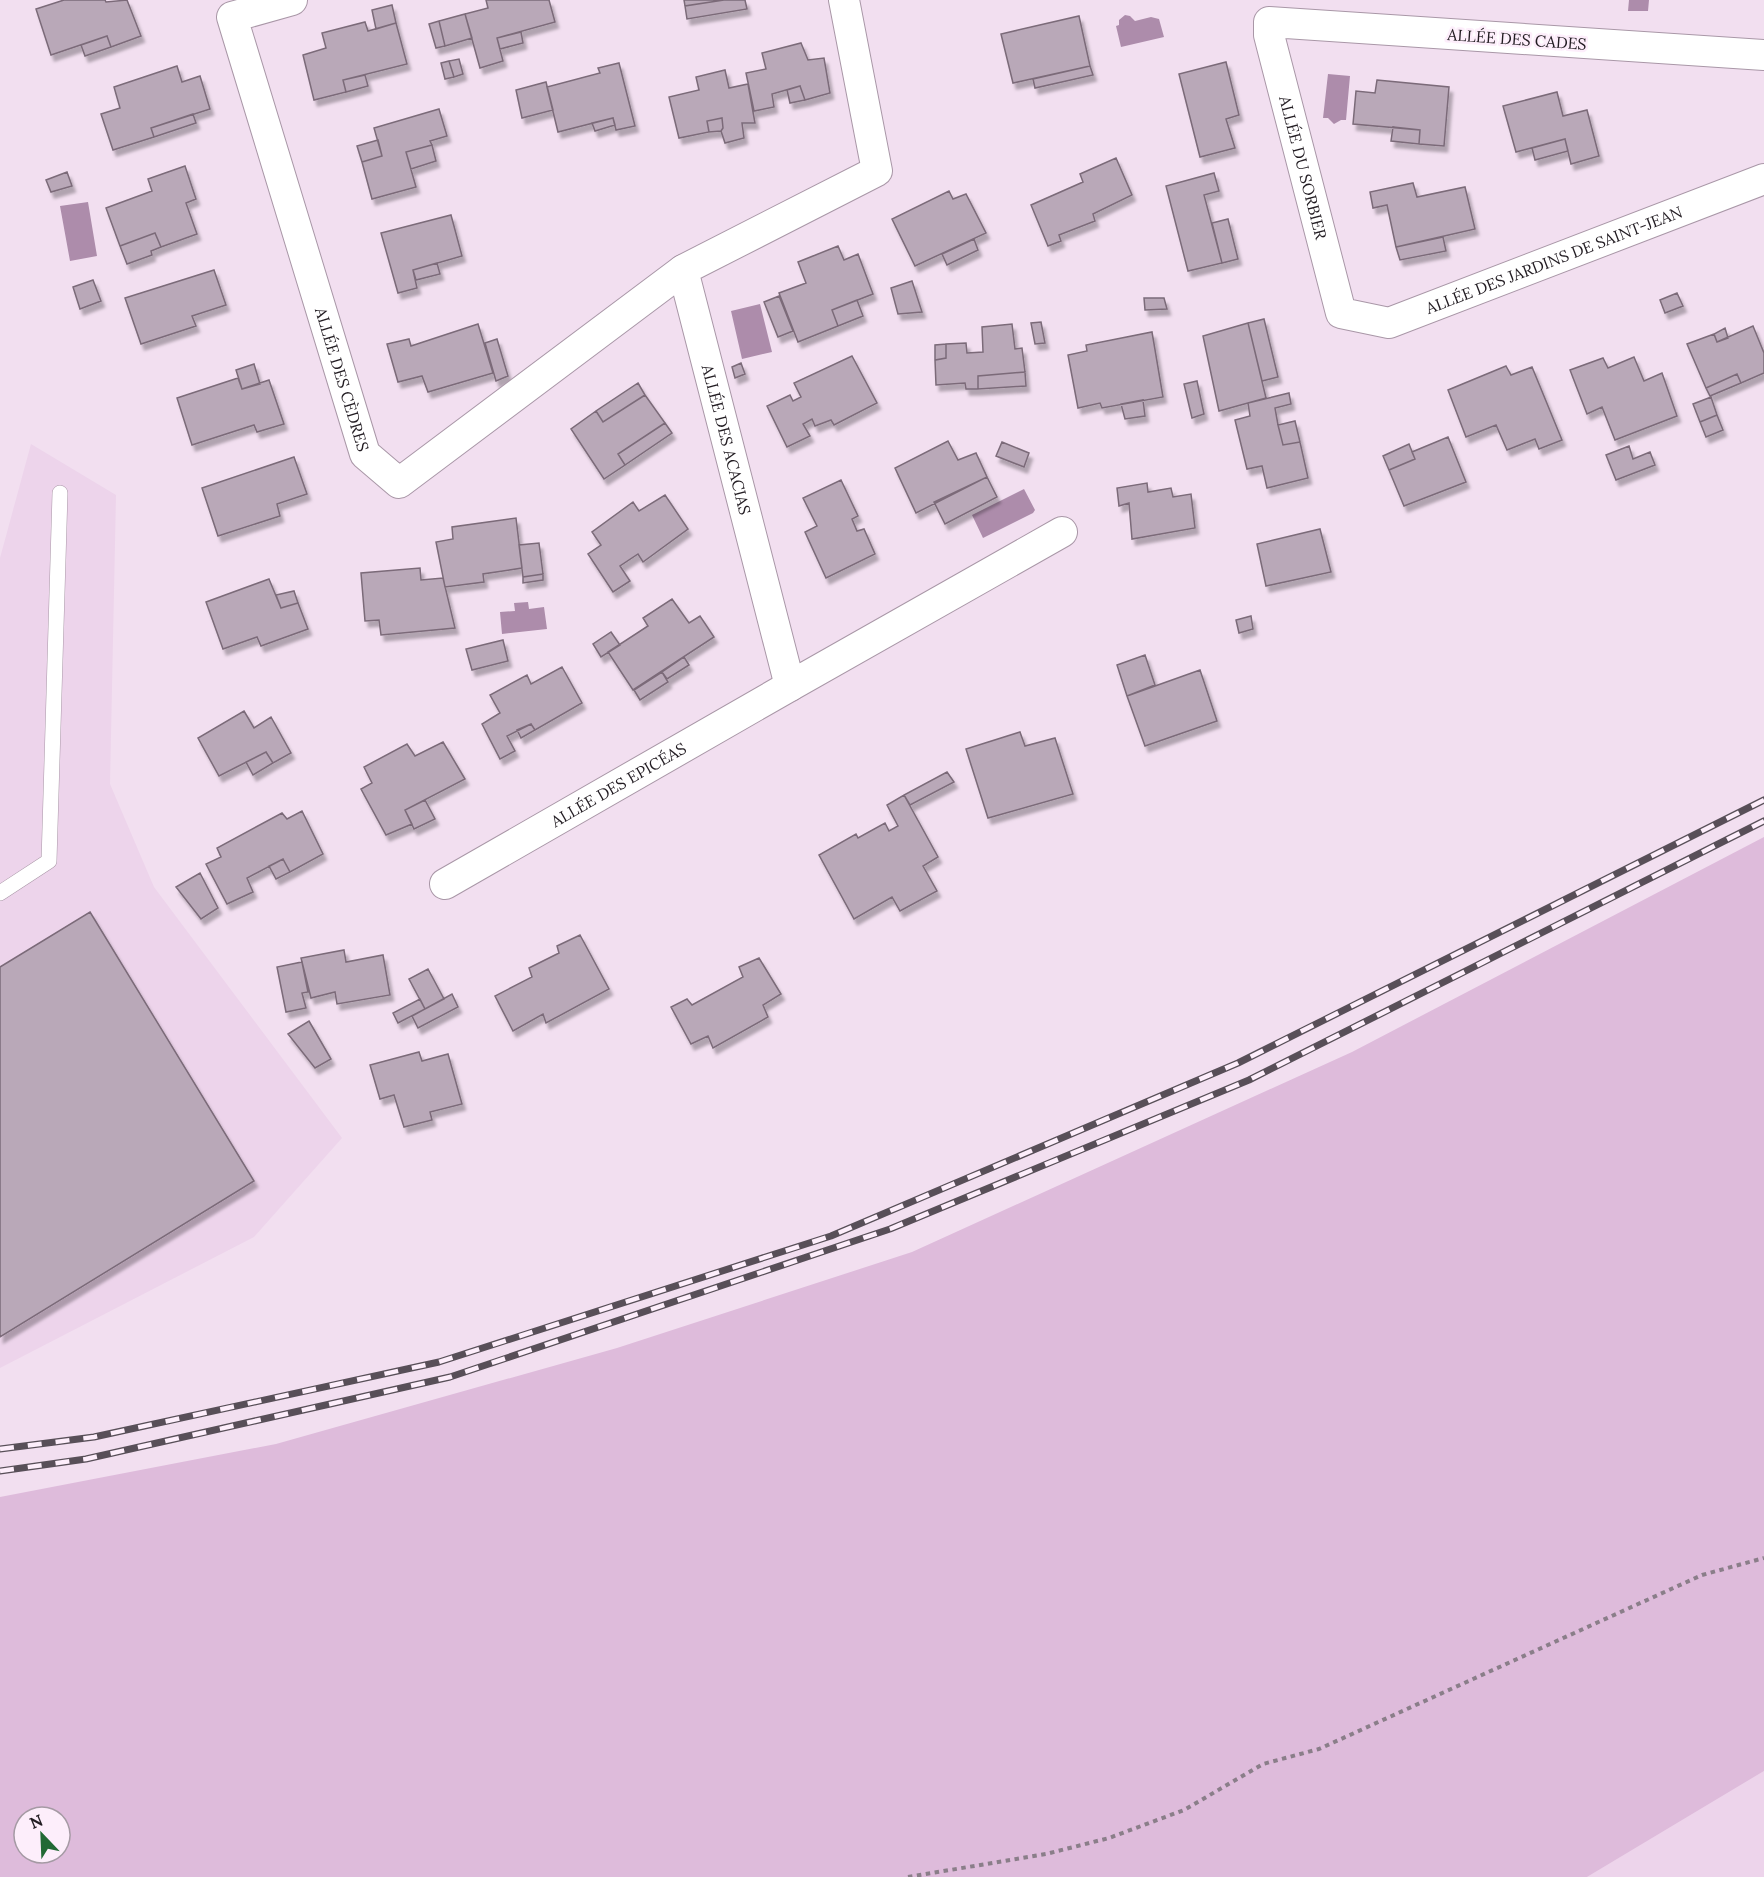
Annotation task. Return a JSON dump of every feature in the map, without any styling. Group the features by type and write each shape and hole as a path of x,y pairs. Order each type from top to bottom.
{"street":[{"name":"ALLÉE DES CÈDRES","path":"292,0 232,17 365,454 399,483 682,270"},
{"path":"682,270 878,171 844,0"},
{"name":"ALLÉE DES CADES","path":"1269,22 1764,55"},
{"name":"ALLÉE DU SORBIER","path":"1269,22 1269,35 1341,313"},
{"name":"ALLÉE DES JARDINS DE SAINT-JEAN","path":"1341,313 1389,323 1764,179"},
{"name":"ALLÉE DES ACACIAS","path":"682,270 790,686"},
{"path":"790,686 1062,532"},
{"name":"ALLÉE DES EPICÉAS","path":"445,884 790,686"}],"lane":[{"path":"0,893 49,861 60,493"}],"path":[{"path":"908,1877 1046,1854 1109,1838 1184,1810 1263,1764 1319,1749 1702,1575 1764,1558"}],"shaded area":[{"path":"1629,0 1649,0 1648,11 1628,11"},
{"path":"1125,15 1135,21 1151,17 1159,19 1164,37 1121,47 1116,26"},
{"path":"1328,74 1350,76 1346,120 1334,124 1328,118 1323,118"},
{"path":"88,202 97,256 70,261 60,206"},
{"path":"760,304 772,352 742,359 731,311"},
{"path":"31,444 116,495 110,784 154,887 342,1138 254,1237 0,1368 0,558"},
{"path":"1024,489 1035,510 1033,513 983,538 972,515"},
{"path":"528,602 529,609 544,607 547,629 502,634 500,612 515,611 514,603"},
{"path":"1764,837 1764,1771 1587,1877 0,1877 0,1497 276,1444 617,1348 912,1252 1352,1052"},
{"path":"1764,1771 1764,1877 1587,1877"}],"building":[{"path":"64,0 105,0 106,2 127,0 141,36 111,47 107,36 51,55 36,9"},
{"path":"486,0 549,0 555,22 497,38 503,61 480,68 465,14 488,8"},
{"path":"684,0 724,0 685,6"},
{"path":"724,0 745,0 747,9 687,19 685,6"},
{"path":"392,5 396,23 376,29 372,10"},
{"path":"465,14 472,38 445,46 439,21"},
{"path":"1079,16 1090,66 1013,83 1001,34"},
{"path":"439,21 445,46 436,48 429,24"},
{"path":"365,22 368,31 396,23 407,64 343,80 346,92 314,100 303,55 326,48 322,33"},
{"path":"521,32 523,43 500,49 497,38"},
{"path":"107,36 111,47 85,56 81,45"},
{"path":"801,43 808,60 824,58 830,93 805,100 800,86 772,94 774,107 754,111 746,73 766,69 762,53"},
{"path":"459,59 463,74 454,77 449,61"},
{"path":"449,61 454,77 445,79 441,63"},
{"path":"1226,62 1239,115 1226,119 1235,148 1200,157 1179,74"},
{"path":"619,63 635,126 616,130 613,118 558,132 547,87 600,73 598,68"},
{"path":"177,66 182,82 200,76 210,109 151,128 154,137 113,150 101,114 120,108 114,87"},
{"path":"1090,66 1093,75 1035,88 1033,79"},
{"path":"725,70 729,88 748,84 755,123 742,123 744,138 725,143 721,131 722,118 707,121 709,132 679,138 669,97 699,90 696,77"},
{"path":"365,75 368,86 346,92 343,80"},
{"path":"1377,80 1449,87 1444,146 1419,144 1420,130 1353,124 1356,91 1375,93"},
{"path":"546,82 553,110 522,118 516,90"},
{"path":"800,86 805,100 790,103 787,90"},
{"path":"1557,92 1563,116 1587,110 1599,156 1571,164 1565,139 1516,152 1503,106"},
{"path":"439,109 447,136 430,141 432,145 406,152 416,187 372,199 362,162 382,156 374,128"},
{"path":"193,114 196,123 154,137 151,128"},
{"path":"613,118 615,125 595,131 592,123"},
{"path":"722,118 721,131 709,132 707,121"},
{"path":"1393,127 1420,130 1419,144 1391,141"},
{"path":"1565,139 1568,151 1535,160 1532,148"},
{"path":"378,140 382,156 362,162 357,146"},
{"path":"432,145 436,161 411,169 406,152"},
{"path":"1116,158 1132,195 1093,214 1095,221 1059,235 1061,241 1048,246 1031,205 1083,182 1080,174"},
{"path":"185,166 196,199 186,203 197,234 161,247 155,233 120,246 106,208 152,191 148,179"},
{"path":"67,172 72,186 51,192 46,180"},
{"path":"1214,173 1219,191 1204,195 1222,263 1188,271 1166,186"},
{"path":"1413,183 1417,197 1465,187 1475,229 1396,247 1387,205 1373,208 1370,192"},
{"path":"949,191 953,199 966,194 986,233 915,266 892,219"},
{"path":"451,215 462,256 413,270 417,288 398,293 381,233"},
{"path":"1228,219 1238,259 1222,263 1212,223"},
{"path":"155,233 161,247 151,251 152,255 127,264 120,246"},
{"path":"1443,237 1446,251 1400,260 1396,247"},
{"path":"974,239 978,250 947,265 942,254"},
{"path":"838,246 844,260 858,254 873,294 832,310 838,326 798,342 779,293 806,283 798,262"},
{"path":"437,263 440,274 416,280 413,270"},
{"path":"214,270 226,305 192,316 196,326 141,344 125,298"},
{"path":"93,280 101,301 80,309 73,287"},
{"path":"912,281 922,312 898,314 891,288"},
{"path":"1677,293 1683,306 1665,313 1660,300"},
{"path":"779,296 793,331 778,337 764,302"},
{"path":"1144,298 1164,298 1167,309 1145,310"},
{"path":"857,300 863,316 838,326 832,310"},
{"path":"1264,319 1278,377 1262,381 1248,323"},
{"path":"1041,322 1045,343 1035,344 1031,323"},
{"path":"1248,323 1266,398 1219,411 1203,336"},
{"path":"478,324 493,373 428,392 422,376 398,382 387,344 409,339 411,346"},
{"path":"1012,324 1015,349 1022,348 1025,372 978,376 978,389 966,389 965,383 936,385 935,360 946,358 946,344 966,343 967,353 983,352 982,327"},
{"path":"1753,326 1764,353 1764,373 1741,383 1737,374 1706,388 1687,344 1714,334 1717,342"},
{"path":"1725,328 1728,338 1717,342 1714,334"},
{"path":"1152,332 1163,397 1102,408 1100,403 1078,408 1068,355 1087,351 1086,345"},
{"path":"497,339 508,376 496,381 485,343"},
{"path":"946,344 946,358 935,360 935,345"},
{"path":"852,356 877,403 834,425 831,420 815,426 812,419 803,424 810,436 787,447 767,406 790,395 793,401 801,397 794,383"},
{"path":"1634,357 1644,381 1662,373 1677,416 1615,440 1602,407 1587,414 1570,370 1603,358 1608,368"},
{"path":"741,363 745,374 735,378 732,367"},
{"path":"254,364 260,384 242,389 236,370"},
{"path":"1506,366 1511,375 1532,367 1562,440 1539,449 1535,439 1507,450 1496,425 1466,437 1448,390"},
{"path":"1025,372 1026,386 978,389 978,376"},
{"path":"1737,374 1741,383 1710,396 1706,388"},
{"path":"238,378 242,389 269,380 284,424 257,432 254,425 192,445 177,398"},
{"path":"1197,381 1204,414 1192,418 1184,384"},
{"path":"638,383 645,395 603,422 596,411"},
{"path":"1289,393 1291,404 1275,408 1278,425 1283,445 1300,442 1308,478 1267,488 1262,466 1247,469 1235,420 1250,416 1248,403"},
{"path":"645,395 665,423 618,454 625,465 604,479 571,429 596,411 603,422"},
{"path":"1711,397 1717,415 1700,422 1693,404"},
{"path":"1143,400 1145,416 1125,419 1121,404"},
{"path":"1717,415 1723,430 1706,437 1700,422"},
{"path":"1295,421 1300,442 1283,445 1278,425"},
{"path":"665,423 672,433 625,465 618,454"},
{"path":"1448,437 1466,482 1404,506 1389,470 1415,459 1412,452"},
{"path":"948,441 958,460 976,453 987,477 916,513 895,468"},
{"path":"1002,442 1029,453 1024,467 996,456"},
{"path":"1409,444 1415,459 1389,470 1383,456"},
{"path":"1629,446 1633,459 1650,452 1655,465 1616,480 1606,455"},
{"path":"294,457 307,494 277,504 280,516 218,536 202,488"},
{"path":"987,477 997,497 945,524 934,502"},
{"path":"841,480 858,516 852,519 857,531 864,529 875,554 826,578 805,532 817,526 803,498"},
{"path":"1147,483 1148,492 1171,488 1173,497 1191,494 1195,528 1132,539 1129,503 1119,506 1117,488"},
{"path":"665,495 688,529 643,562 638,554 620,566 630,581 613,592 588,554 601,545 592,532 633,502 639,511"},
{"path":"516,518 522,568 483,574 484,582 445,587 436,542 453,539 452,527"},
{"path":"1320,529 1331,572 1266,586 1257,544"},
{"path":"539,543 543,574 523,577 519,545"},
{"path":"420,568 421,580 443,578 455,628 381,635 379,620 365,621 361,573"},
{"path":"543,574 543,580 523,583 523,577"},
{"path":"269,579 281,608 298,603 308,629 261,646 257,637 223,649 206,602"},
{"path":"294,591 298,603 281,608 276,595"},
{"path":"672,599 689,623 700,616 714,637 633,690 608,652 648,626 643,618"},
{"path":"1251,616 1253,629 1239,633 1236,620"},
{"path":"611,632 620,645 601,657 593,644"},
{"path":"503,640 508,661 472,670 466,649"},
{"path":"1145,655 1155,685 1127,696 1117,665"},
{"path":"684,657 689,665 667,679 662,672"},
{"path":"562,667 582,703 535,730 531,724 507,736 515,751 500,759 482,724 500,713 490,695 527,675 531,684"},
{"path":"1200,670 1217,721 1145,746 1127,696"},
{"path":"662,672 668,682 640,700 634,690"},
{"path":"244,711 254,728 271,717 291,753 273,763 266,752 219,776 198,738"},
{"path":"531,724 535,730 521,738 517,730"},
{"path":"1020,732 1025,746 1055,738 1073,794 988,818 966,749"},
{"path":"443,742 465,779 405,810 412,824 386,835 361,789 372,783 364,767 407,744 415,756"},
{"path":"266,752 273,763 253,775 246,762"},
{"path":"947,772 954,782 910,805 904,795"},
{"path":"904,795 938,857 923,866 937,891 900,911 892,897 854,919 819,855 856,834 858,838 885,823 889,831 898,826 887,805"},
{"path":"425,800 435,819 414,829 405,810"},
{"path":"302,811 323,854 290,872 283,859 247,878 253,892 227,904 206,864 221,857 217,848 282,813 287,819"},
{"path":"283,859 290,872 276,879 269,866"},
{"path":"200,873 218,908 201,919 176,887"},
{"path":"90,912 254,1181 0,1337 0,967"},
{"path":"580,935 609,989 546,1023 543,1014 513,1031 495,996 532,977 529,968 559,953 557,946"},
{"path":"344,950 346,962 383,955 390,995 337,1004 335,992 311,998 301,958"},
{"path":"759,958 781,994 763,1005 768,1017 713,1048 708,1036 691,1044 671,1007 687,999 692,1005 743,977 739,967"},
{"path":"302,962 308,992 302,993 306,1008 286,1012 277,967"},
{"path":"428,969 444,999 425,1009 409,979"},
{"path":"452,994 458,1007 418,1028 412,1016"},
{"path":"420,999 425,1009 398,1023 393,1013"},
{"path":"309,1021 331,1059 315,1068 288,1034"},
{"path":"419,1052 422,1061 448,1054 462,1104 430,1112 432,1120 404,1127 394,1095 380,1099 370,1065"}],"railway":[{"path":"0,1449 94,1437 439,1362 831,1236 1238,1063 1764,800"},
{"path":"0,1471 86,1459 450,1377 890,1229 1249,1080 1764,821"}]}
